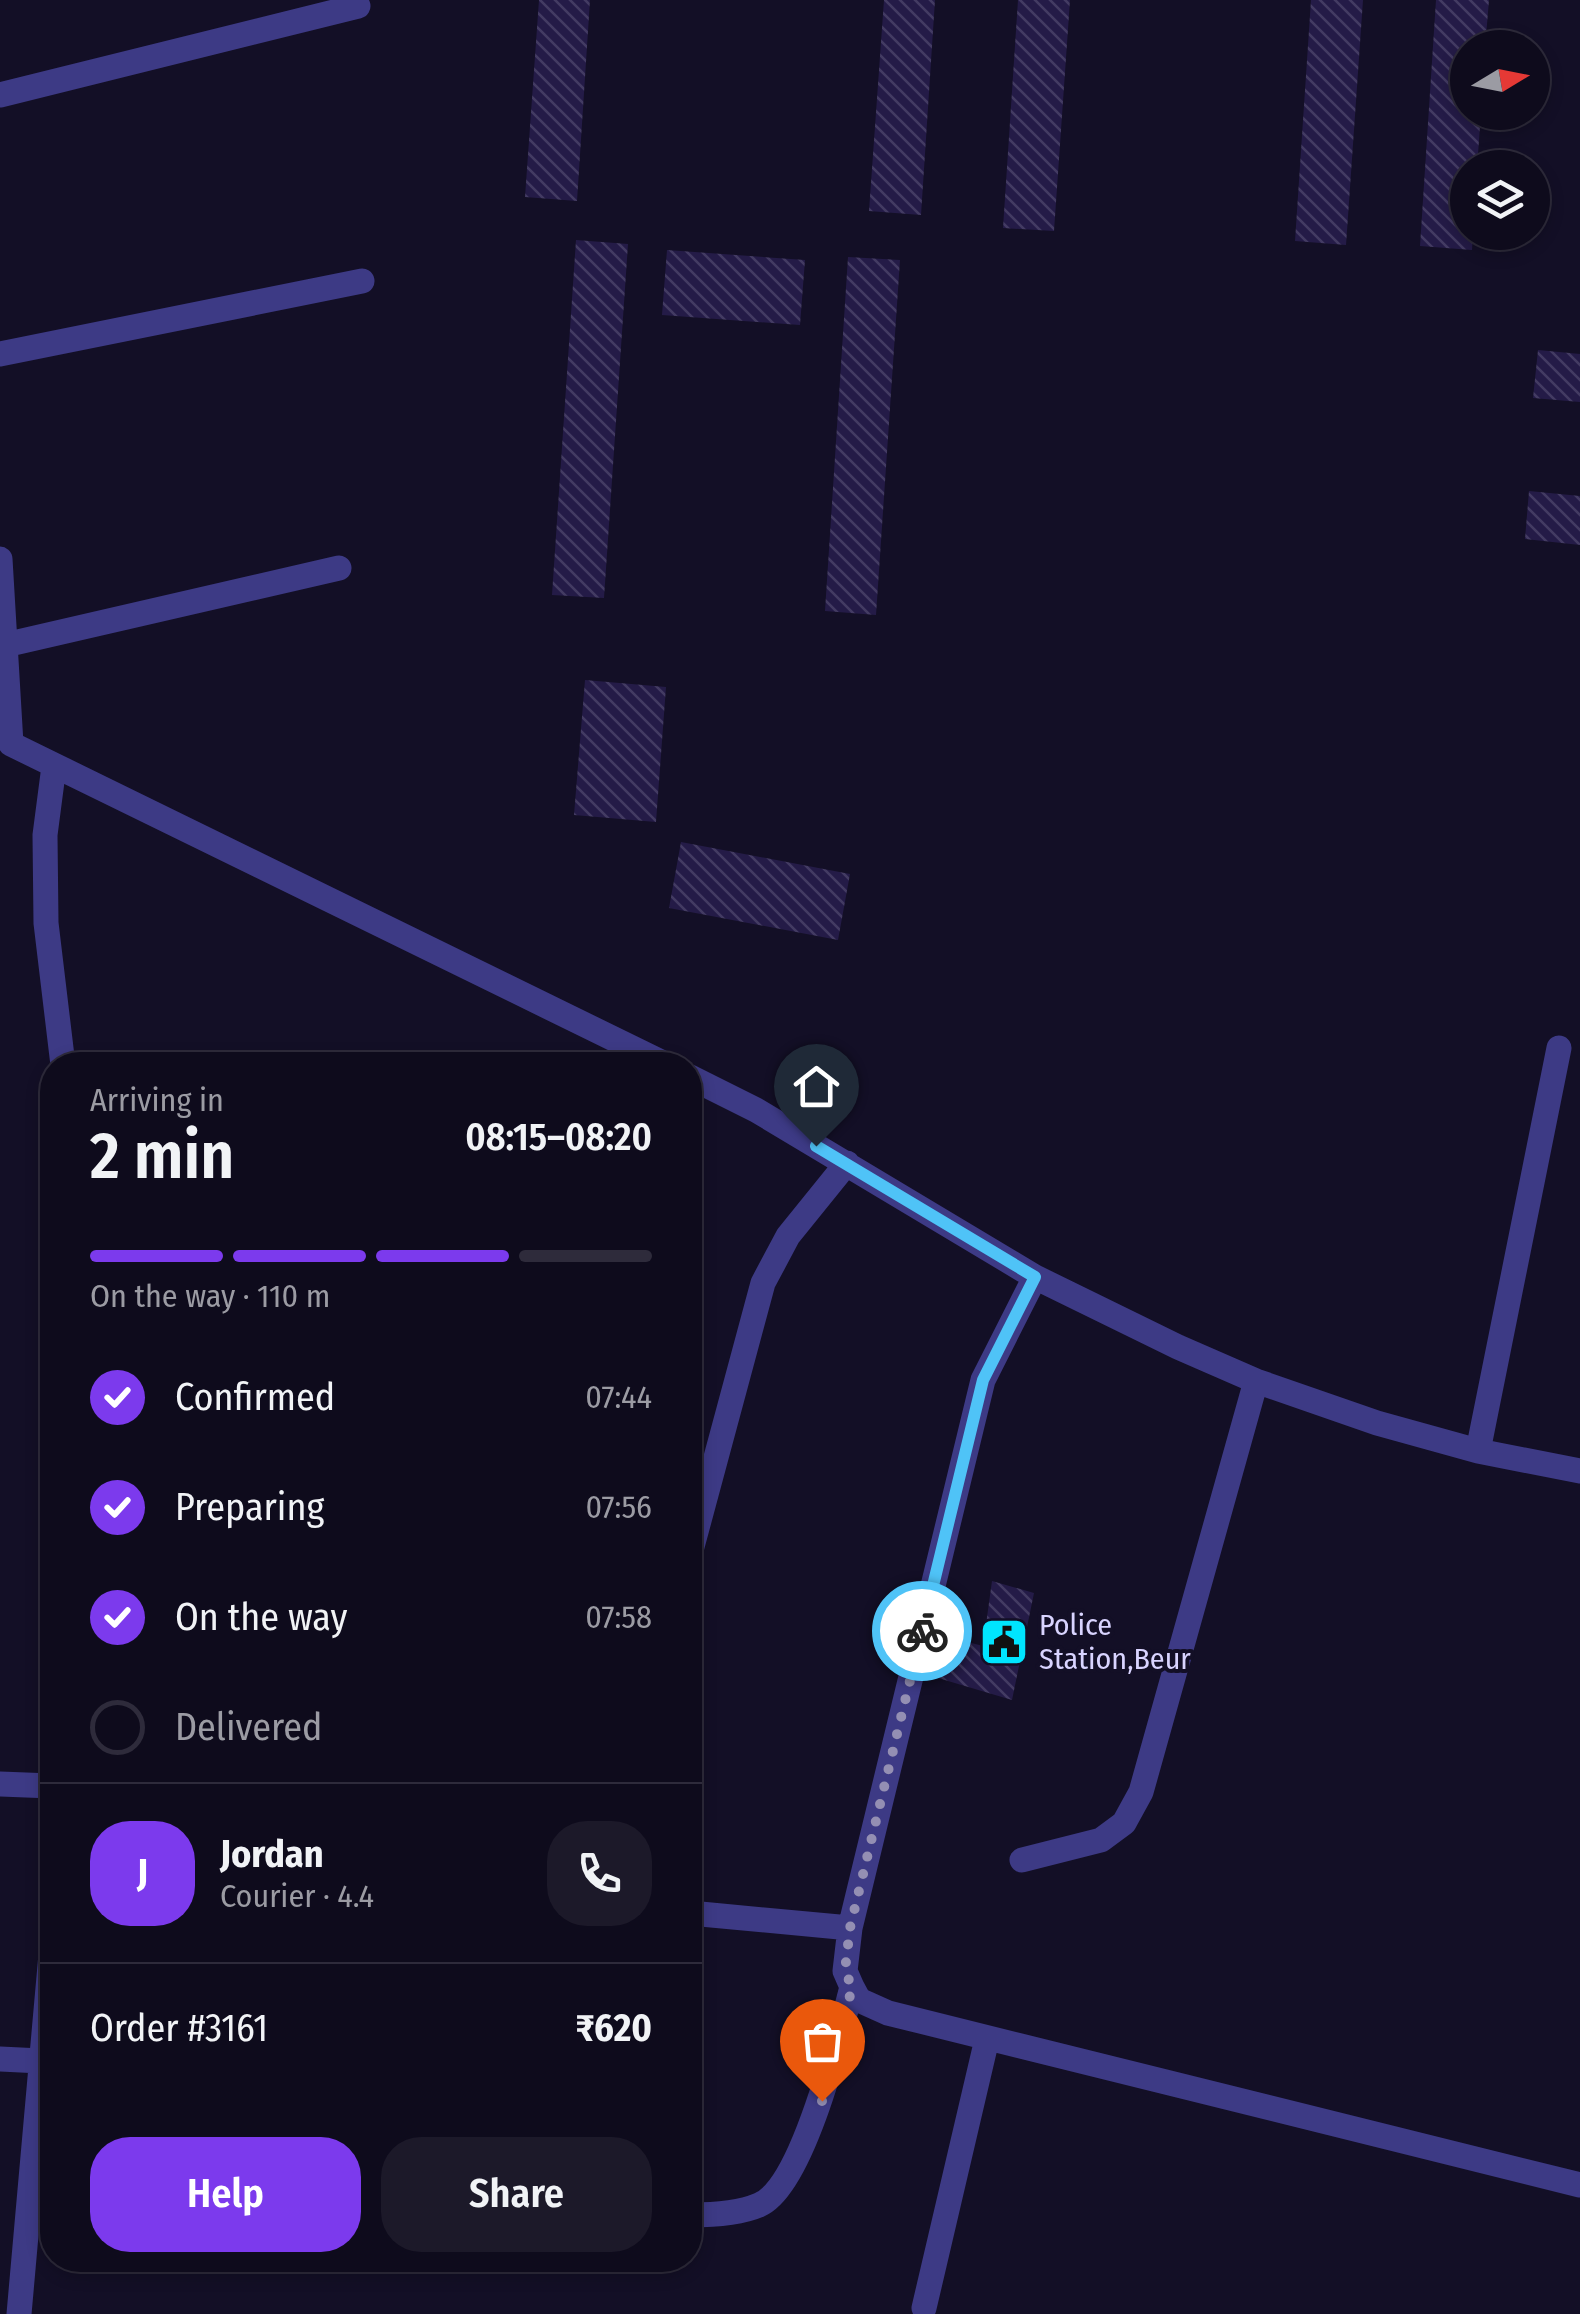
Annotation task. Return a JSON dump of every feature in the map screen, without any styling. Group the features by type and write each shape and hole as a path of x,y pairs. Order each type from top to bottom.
{"street":[{"path":"0,95 358,6"},
{"path":"0,354 362,281"},
{"path":"0,559 5,743 640,1052"},
{"path":"5,645 339,568"},
{"path":"54,766 45,835 46,923 61,1052"},
{"path":"1478,1450 1558,1048"},
{"path":"702,1083 756,1110 1035,1277 1178,1347 1377,1423 1478,1450 1580,1471"},
{"path":"702,1509 762,1283 788,1236 847,1164"},
{"path":"1035,1277 983,1380 850,1928 845,1970 859,2000 888,2013 987,2040 1580,2185"},
{"path":"1022,1860 1101,1840 1124,1823 1141,1792 1256,1380"},
{"path":"0,1784 40,1786"},
{"path":"702,1915 850,1928"},
{"path":"702,2215 762,2204 786,2176 822,2101 852,1988"},
{"path":"924,2308 987,2040"},
{"path":"0,2059 40,2061"},
{"path":"19,2314 11,2277 40,2068"}],"building":[{"path":"539,0 590,0 577,201 525,197"},
{"path":"884,0 935,0 921,215 869,211"},
{"path":"1018,0 1070,0 1054,231 1003,228"},
{"path":"1311,0 1363,0 1346,245 1295,241"},
{"path":"1436,0 1489,0 1486,30 1450,30 1450,130 1480,130 1478,150 1450,150 1450,248 1420,246"},
{"path":"576,240 628,244 604,598 552,595"},
{"path":"667,250 805,260 800,325 662,315"},
{"path":"848,257 900,260 876,615 825,611"},
{"path":"1538,350 1580,354 1580,402 1533,398"},
{"path":"1529,491 1580,496 1580,545 1525,539"},
{"path":"585,680 666,687 656,822 574,815"},
{"path":"681,842 850,874 838,940 669,908"},
{"name":"Police Station,Beur","path":"992,1581 1034,1593 1012,1700 938,1678 948,1637 983,1646"}],"way so far":[{"path":"822,2101 852,1988 845,1970 850,1928 922,1631"}],"place":[{"name":"Police Station,Beur","path":"1004,1642"}],"route":[{"path":"816,1146 1035,1277 983,1380 922,1631"}]}
